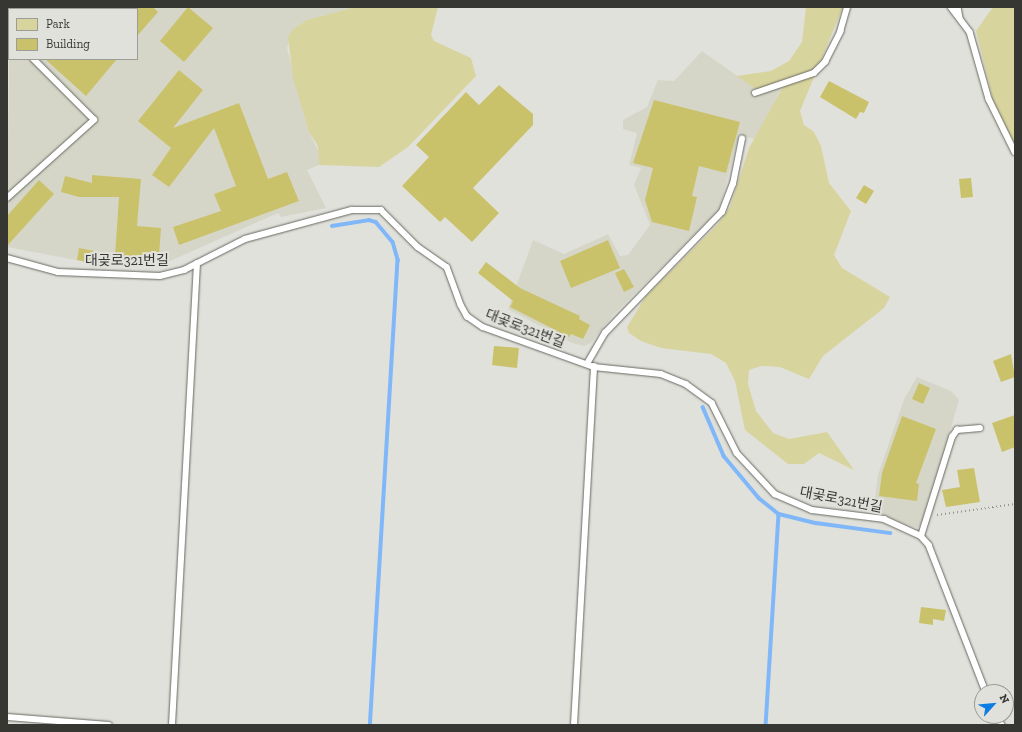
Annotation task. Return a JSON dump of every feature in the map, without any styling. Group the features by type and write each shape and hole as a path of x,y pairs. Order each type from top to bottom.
{"lane":[{"path":"755,93 814,73 825,62 840,32 847,7"},
{"path":"950,7 970,32 996,116 1015,152"},
{"path":"958,7 961,20"},
{"path":"7,198 94,120 34,60"},
{"path":"587,364 605,333 722,212 742,139"},
{"name":"대곶로321번길","path":"7,258 58,272 160,276 197,264 245,240 352,210 381,210 418,247 448,267 461,305 472,321 594,367 661,374 700,392 712,403 727,438 756,476 775,494 795,505 884,519 921,536"},
{"path":"172,725 197,264"},
{"path":"574,725 594,367"},
{"path":"980,428 957,430 952,437 929,516 921,536 929,545 983,684"},
{"path":"7,716 110,725"}],"path":[{"path":"929,516 1015,504"}],"shaded area":[{"path":"29,7 355,7 307,20 293,29 287,48 309,132 320,154 319,165 307,170 326,208 281,217 278,213 170,261 97,264 7,247 9,60 138,60 138,8"},
{"path":"702,51 760,92 784,84 755,139 739,135 719,210 613,315 591,343 584,346 572,343 508,309 533,240 564,254 608,234 620,256 628,255 650,225 634,185 641,168 629,165 637,133 623,129 623,120 647,107 658,80 674,81"},
{"path":"917,377 951,391 959,400 923,523 917,528 873,512 878,475 904,399"}],"green space":[{"path":"355,7 438,7 431,35 434,41 471,58 476,76 408,147 379,167 319,165 318,146 309,132 293,78 288,37 293,29 307,20"},
{"path":"806,7 843,7 800,111 804,125 814,132 821,146 829,183 851,211 834,255 842,268 890,297 884,308 823,356 809,379 780,367 761,366 749,370 748,384 756,411 773,433 789,439 827,432 854,470 819,453 804,464 788,464 745,430 735,381 726,363 711,354 661,348 641,341 629,333 627,327 646,296 718,224 730,207 749,148 784,85 760,92 737,76 771,71 789,61 802,42"},
{"path":"993,7 1015,7 1015,145 993,100 976,31"}],"building":[{"path":"153,7 158,12 138,35 138,8"},
{"path":"188,7 213,28 184,62 160,41"},
{"path":"46,60 116,60 86,96"},
{"path":"179,70 203,90 173,128 239,103 268,179 287,172 299,201 179,245 173,227 221,211 214,194 236,186 214,128 169,187 152,175 171,148 138,121"},
{"path":"829,81 869,102 864,113 860,112 856,119 820,97"},
{"path":"499,85 533,114 533,125 473,188 499,213 472,242 445,217 440,222 402,186 429,157 416,145 466,92 479,105"},
{"path":"654,100 740,122 726,173 699,166 692,196 697,197 689,231 652,222 645,200 653,168 633,163"},
{"path":"92,175 141,179 137,226 161,228 159,256 115,256 119,197 79,197 61,192 65,176 92,183"},
{"path":"971,178 973,197 961,198 959,179"},
{"path":"39,180 54,194 7,246 7,216"},
{"path":"864,185 874,191 866,204 856,198"},
{"path":"608,240 620,268 571,288 560,261"},
{"path":"79,248 94,251 92,263 77,260"},
{"path":"486,262 520,288 580,316 579,319 590,325 583,339 571,334 569,337 510,307 513,301 478,273"},
{"path":"624,269 634,287 624,292 615,273"},
{"path":"494,346 519,348 517,368 492,365"},
{"path":"1011,354 1015,377 1001,382 993,361"},
{"path":"919,383 930,388 923,404 912,399"},
{"path":"1015,415 1015,447 1002,452 992,423"},
{"path":"902,416 936,429 916,483 919,484 917,501 879,496 882,473"},
{"path":"974,468 980,502 946,507 942,490 960,487 957,470"},
{"path":"921,607 946,610 944,621 933,619 933,625 919,623"}],"waterway":[{"path":"332,226 369,220 376,222 393,242 398,260 370,725"},
{"path":"703,407 724,456 759,498 779,514 766,725"},
{"path":"779,514 816,523 890,533"}]}
